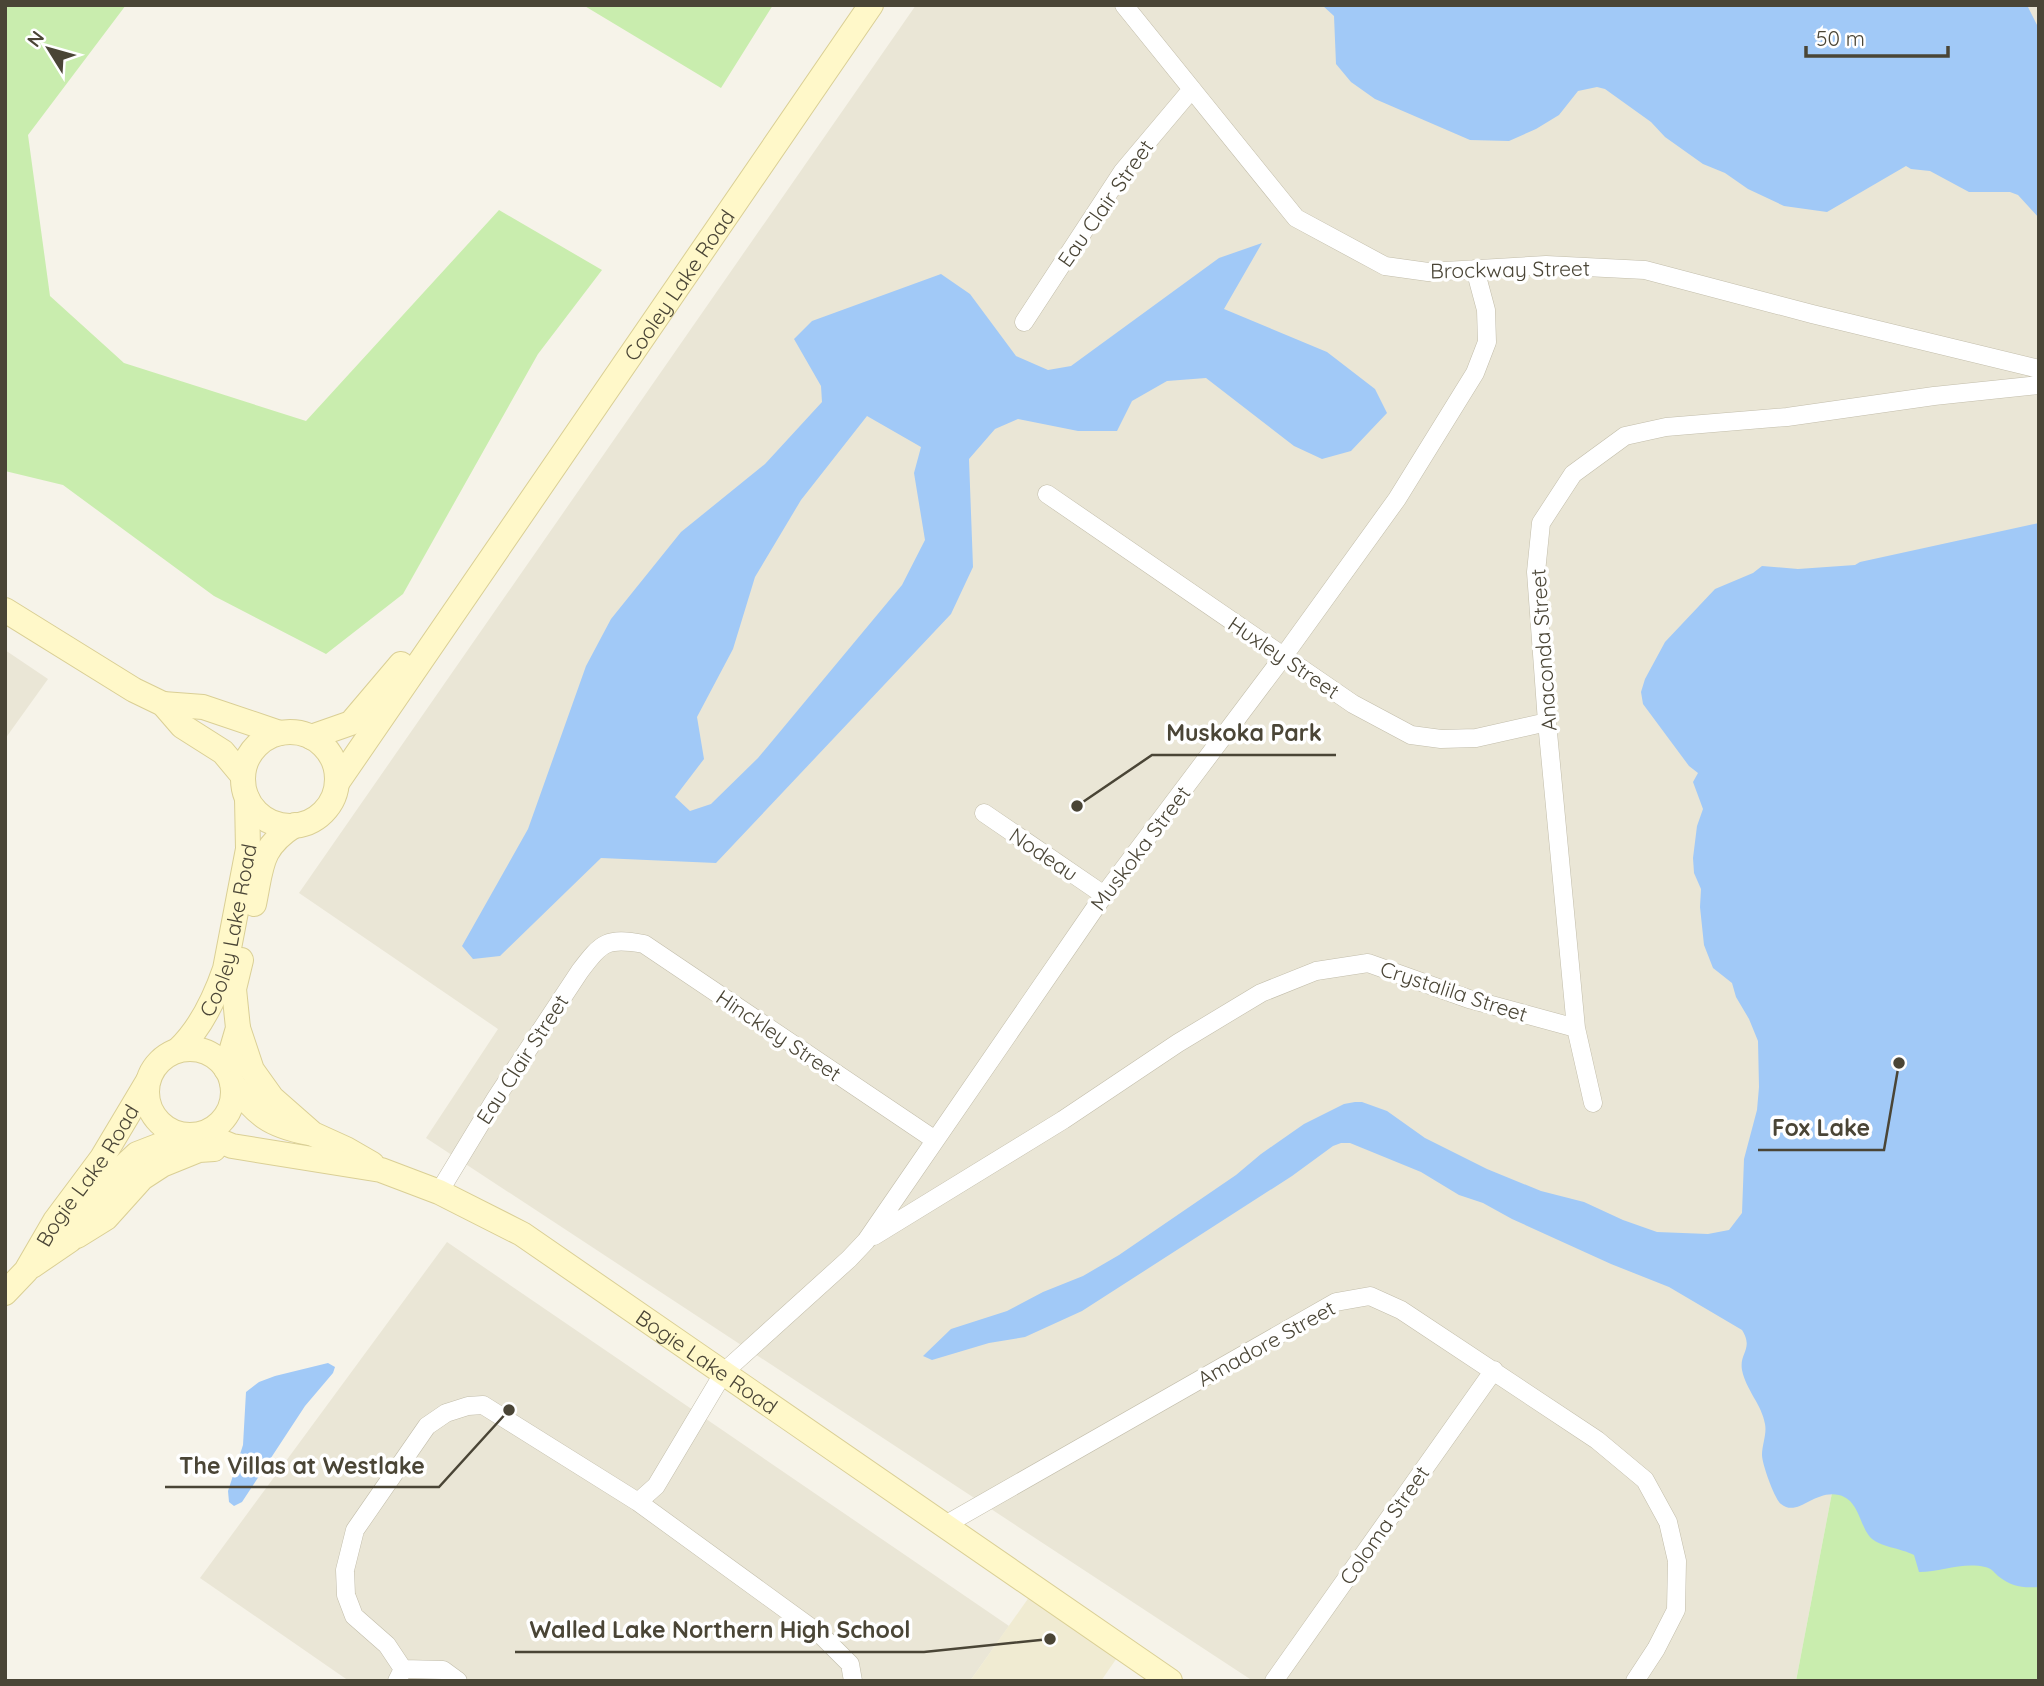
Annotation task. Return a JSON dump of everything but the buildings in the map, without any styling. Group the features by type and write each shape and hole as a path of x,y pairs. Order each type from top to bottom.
{"street":[{"name":"Cooley Lake Road","path":"337,783 871,5"},
{"name":"Brockway Street","path":"1124,5 1296,218 1385,266 1428,272 1546,265 1646,270 1812,314 2039,369"},
{"name":"Eau Clair Street","path":"1024,322 1123,171 1192,89"},
{"name":"Muskoka Street","path":"638,1502 656,1486 724,1372 866,1241 1104,895 1283,657 1397,499 1475,373 1487,342 1486,310 1475,269"},
{"name":"Anaconda Street","path":"1593,1103 1576,1028 1547,722 1536,572 1541,523 1573,474 1625,436 1666,426 1787,417 1934,396 2039,385"},
{"name":"Huxley Street","path":"1047,494 1353,704 1411,734 1441,739 1476,738 1547,722"},
{"name":"Cooley Lake Road","path":"311,737 351,723 485,564"},
{"path":"5,610 134,690 163,704 203,707 280,733"},
{"path":"163,704 182,726 223,752 245,787 255,811 267,820 281,825 295,825 310,821 323,812 332,799 337,783 336,767 329,753 318,741 304,734 280,733 260,743 250,754 245,787"},
{"name":"Cooley Lake Road","path":"178,1051 192,1036 220,985 225,969 248,849 245,787"},
{"name":"Nodeau","path":"984,813 1104,895"},
{"name":"Cooley Lake Road","path":"229,1076 238,1028 234,989 265,852 276,836 295,825"},
{"name":"Eau Clair Street","path":"439,1192 496,1098 580,971 595,951 606,943 619,939"},
{"name":"Hinckley Street","path":"619,939 644,944 935,1140"},
{"name":"Crystalila Street","path":"1217,1019 1261,993 1316,971 1368,963 1469,999 1576,1028"},
{"name":"Muskoka Street","path":"866,1241 1063,1120 1217,1019"},
{"path":"238,1028 252,1070 261,1083 272,1098 313,1134"},
{"path":"229,1076 233,1096 230,1108 215,1128 199,1135 180,1135 167,1130 156,1121 149,1108 146,1094 154,1067 165,1057 178,1051 192,1049 205,1052 217,1058 267,1120 287,1129 313,1134 346,1149 381,1170"},
{"name":"Bogie Lake Road","path":"26,1271 55,1222 102,1158 148,1080"},
{"name":"Bogie Lake Road","path":"5,1293 26,1271 70,1240 123,1167 137,1154 168,1142 199,1135 232,1146 381,1170 439,1192 522,1234 1170,1681"},
{"path":"70,1240 106,1218 142,1178 162,1165 200,1150 232,1146"},
{"name":"Amadore Street","path":"945,1525 1336,1302 1370,1296 1401,1310 1494,1370 1597,1440 1645,1480 1668,1522 1677,1561 1676,1609 1656,1649 1635,1681"},
{"name":"Coloma Street","path":"1274,1681 1494,1370"},
{"path":"458,1681 443,1670 400,1675 387,1645 354,1616 346,1595 345,1570 355,1530 427,1426 446,1413 468,1406 483,1405 638,1502 821,1634 850,1664 853,1681"}],"shaded area":[{"path":"916,5 2039,5 2039,704 1844,1430 1796,1681 1253,1681 426,1138 498,1029 299,893"},
{"path":"5,650 48,679 5,739"},
{"path":"447,1242 1009,1626 970,1681 349,1681 200,1578"},
{"path":"1032,1593 1121,1652 1101,1681 970,1681"}],"green space":[{"path":"5,5 126,5 28,135 50,296 124,363 306,421 499,210 602,270 538,354 403,594 326,654 214,596 63,485 5,471"},
{"path":"583,5 773,5 721,88"},
{"path":"2039,1290 2039,1681 1796,1681 1844,1430"}],"water":[{"path":"1322,5 2027,5 2039,29 2039,218 2018,195 2010,192 1969,192 1930,171 1906,166 1827,212 1784,206 1748,189 1725,173 1703,164 1665,137 1651,122 1605,89 1597,87 1578,91 1559,115 1509,141 1470,140 1375,99 1351,82 1336,64 1334,16"},
{"path":"1262,243 1224,309 1327,352 1375,389 1387,413 1351,451 1322,459 1294,446 1206,378 1167,381 1132,401 1117,431 1078,431 1018,419 995,429 969,459 973,567 951,614 716,863 601,858 500,956 473,959 462,946 528,829 586,666 611,619 681,532 765,464 822,402 821,386 794,339 812,321 941,274 970,294 1016,356 1048,370 1071,366 1219,258","holes":["867,416 921,447 914,473 925,540 902,585 758,758 711,804 690,811 675,797 704,759 697,717 733,649 755,577 801,500"]},
{"path":"2039,523 2039,1587 2013,1585 1989,1568 1976,1566 1919,1572 1914,1555 1884,1545 1870,1537 1855,1507 1839,1495 1822,1496 1794,1508 1781,1504 1772,1489 1763,1460 1763,1417 1742,1370 1747,1342 1742,1330 1669,1287 1611,1264 1483,1203 1459,1195 1421,1172 1350,1143 1333,1146 1292,1176 1082,1311 1025,1337 989,1343 932,1360 923,1356 951,1329 1007,1311 1043,1292 1083,1276 1119,1255 1236,1175 1304,1124 1344,1104 1355,1102 1387,1111 1425,1138 1487,1169 1541,1191 1584,1202 1657,1232 1708,1234 1729,1230 1742,1213 1744,1159 1757,1110 1758,1041 1732,983 1713,968 1704,945 1701,889 1694,873 1693,858 1697,826 1703,809 1693,782 1698,773 1689,766 1643,704 1641,692 1645,679 1665,642 1715,589 1753,573 1762,566 1798,569 1855,565"},
{"path":"328,1363 335,1367 333,1373 305,1406 242,1502 234,1506 229,1502 228,1491 243,1445 246,1392 259,1382 275,1376"}],"place":[{"name":"Muskoka Park","path":"1077,806"},
{"name":"Fox Lake","path":"1899,1063"},
{"name":"The Villas at Westlake","path":"509,1410"},
{"name":"Walled Lake Northern High School","path":"1050,1639"}]}
